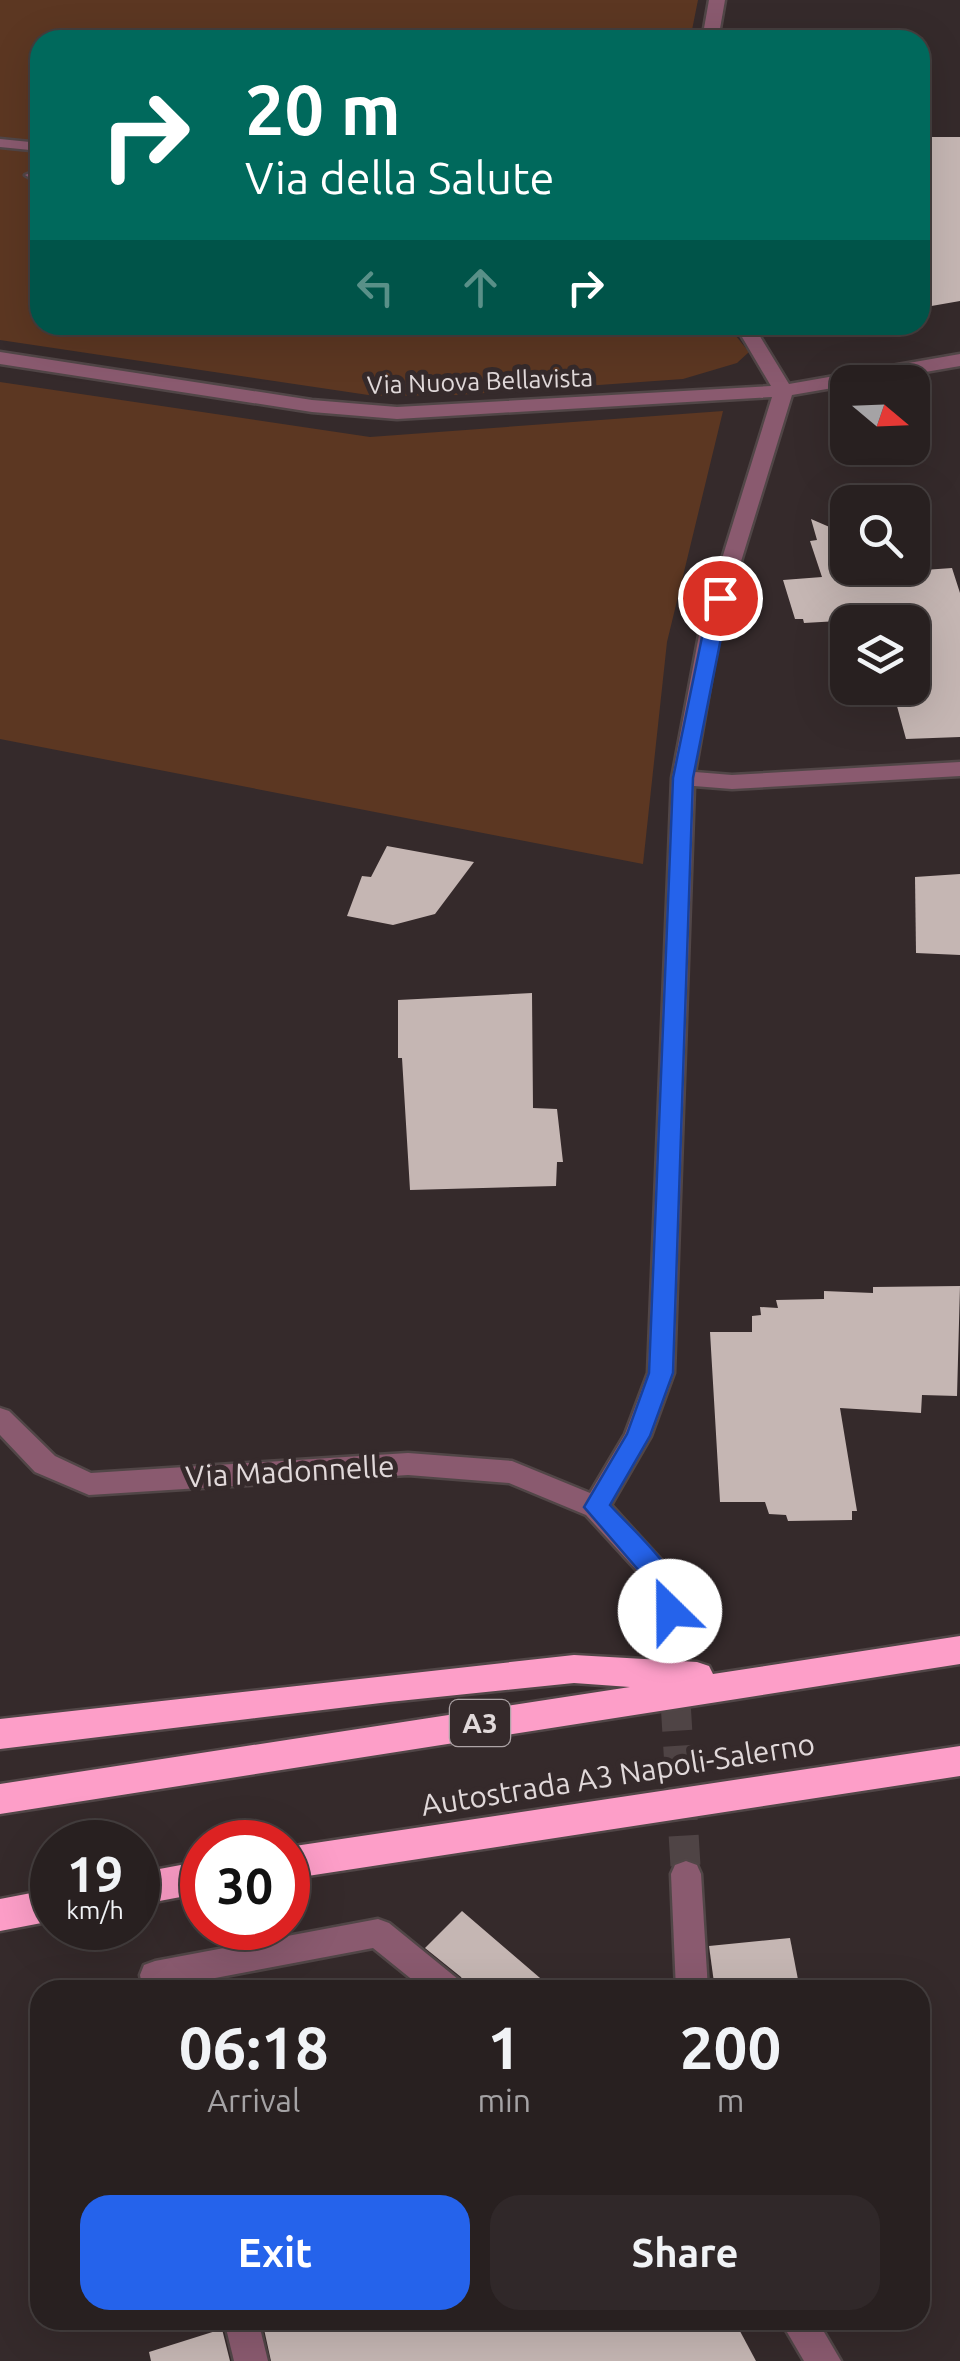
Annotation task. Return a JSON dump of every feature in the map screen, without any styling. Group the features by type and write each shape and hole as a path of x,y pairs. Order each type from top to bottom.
{"highway":[{"name":"A3","path":"0,1799 960,1650"},
{"path":"0,1734 574,1669 760,1679"},
{"name":"Autostrada A3 Napoli-Salerno","path":"310,1860 960,1761"},
{"path":"0,1915 30,1909"}],"street":[{"path":"712,30 717,0"},
{"path":"670,1611 665,1583 596,1507 638,1436 661,1373 683,778 710,630 784,391 750,335"},
{"name":"Via Nuova Bellavista","path":"0,358 312,406 397,413 784,391 960,360"},
{"path":"683,778 732,782 960,769"},
{"name":"Via Madonnelle","path":"0,1418 45,1464 89,1484 408,1464 512,1472 596,1507"},
{"path":"686,1874 691,1980"},
{"path":"156,1980 155,1975 378,1933 436,1980"},
{"path":"243,2330 251,2361"},
{"path":"804,2330 824,2361"}],"lane":[{"path":"0,144 30,146"}],"shaded area":[{"path":"0,0 698,0 692,30 30,30 30,335 735,335 749,352 737,363 683,379 457,395 375,396 0,340"},
{"path":"0,382 370,437 723,411 667,642 643,864 0,739"}],"building":[{"path":"930,137 960,137 960,301 930,306"},
{"path":"811,519 830,527 830,585 930,585 930,570 952,568 960,593 960,737 906,739 897,705 930,705 930,605 830,605 830,621 804,623 803,619 795,619 783,580 822,577 810,541 817,540"},
{"path":"387,846 474,862 435,914 393,925 347,916 362,876 371,877"},
{"path":"960,874 960,955 916,953 915,877"},
{"path":"532,993 533,1108 557,1109 563,1162 557,1162 556,1186 410,1190 402,1058 398,1058 398,1000"},
{"path":"960,1286 957,1396 922,1395 921,1413 840,1408 857,1511 852,1511 852,1520 788,1521 786,1515 769,1514 765,1502 720,1502 710,1332 752,1332 752,1316 761,1315 760,1307 778,1308 776,1300 824,1299 824,1291 873,1293 873,1287"},
{"path":"462,1911 542,1980 463,1980 425,1948"},
{"path":"790,1938 798,1980 714,1980 709,1946"},
{"path":"222,2330 230,2361 151,2361 149,2352"},
{"path":"264,2330 739,2330 756,2361 271,2361"}],"tunnel":[{"path":"670,1611 686,1874"}],"route":[{"path":"670,1611 665,1583 596,1507 638,1436 661,1373 683,778 710,630 720,598"}]}
